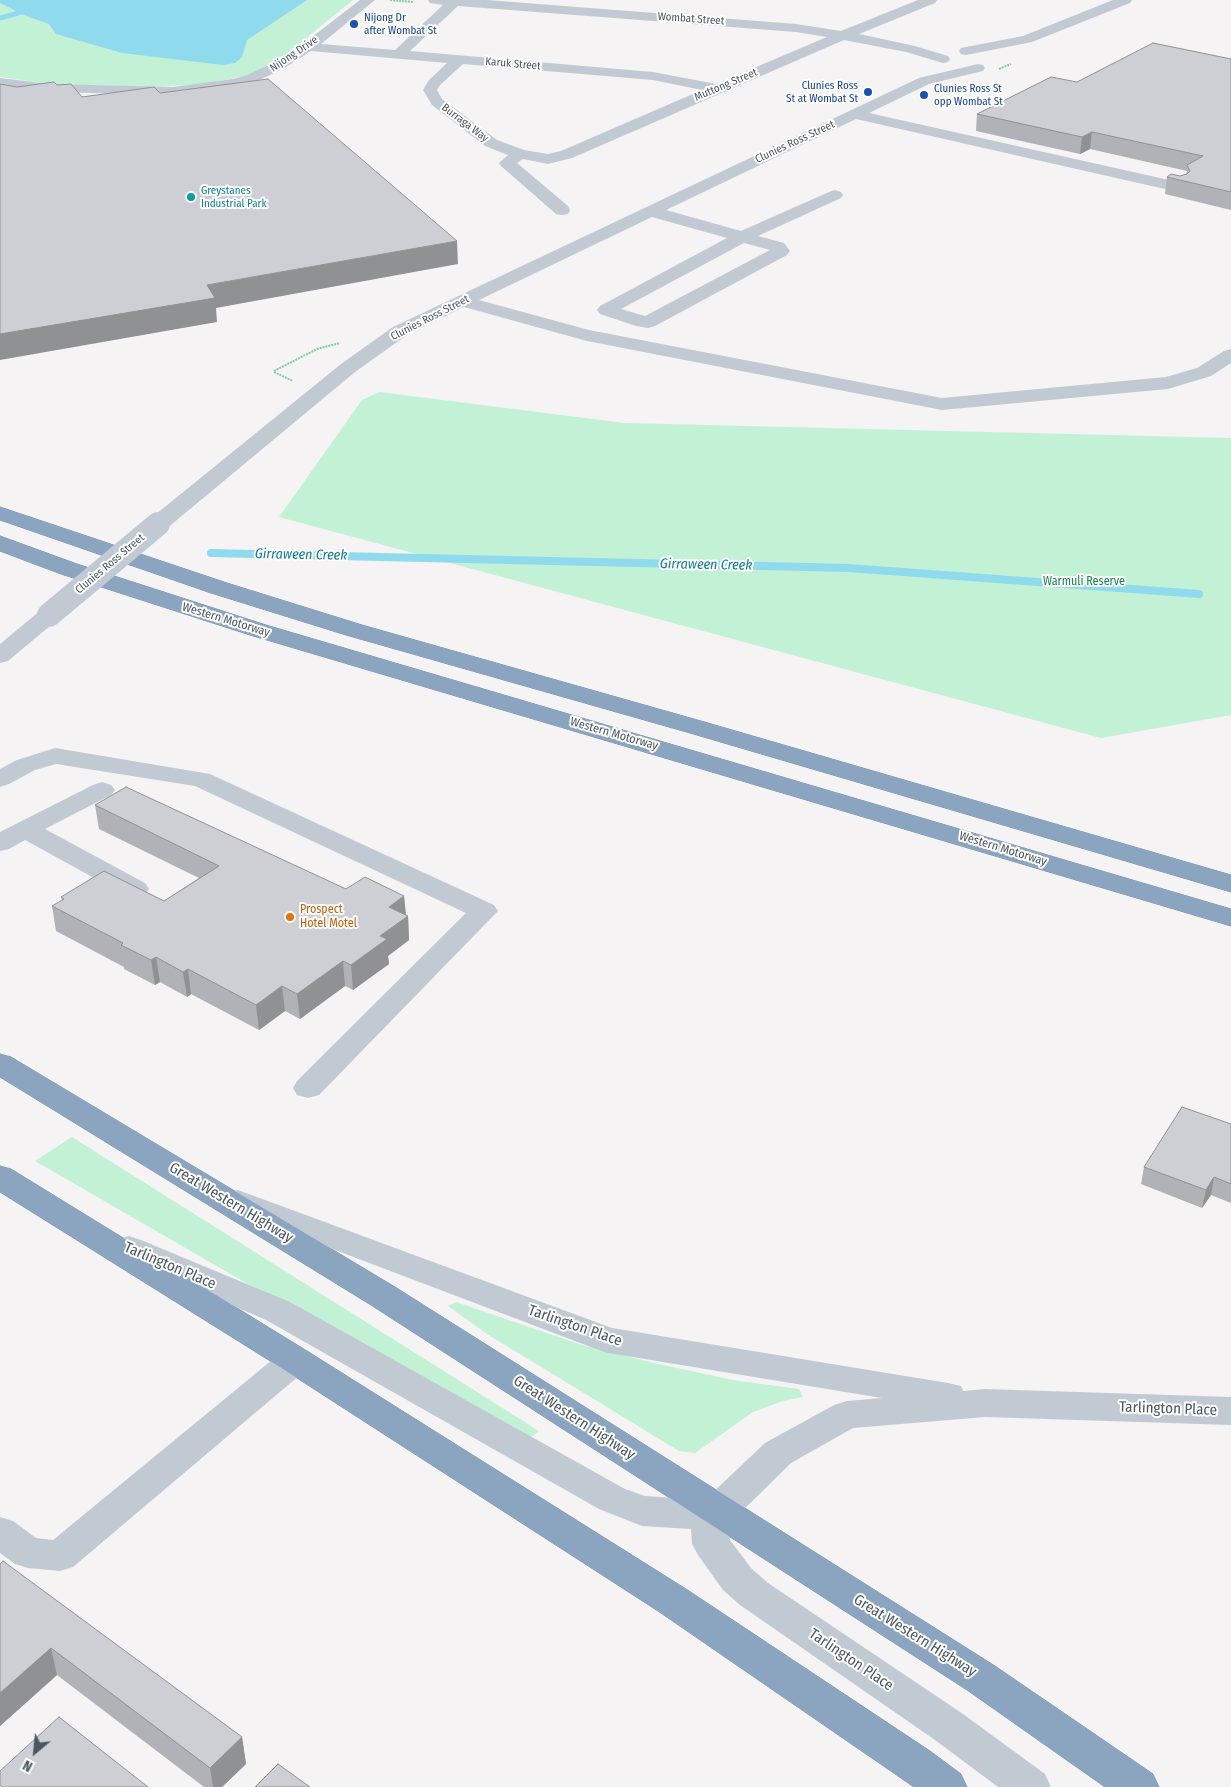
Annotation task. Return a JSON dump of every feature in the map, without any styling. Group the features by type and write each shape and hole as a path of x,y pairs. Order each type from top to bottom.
{"highway":[{"path":"0,512 194,580 354,630 717,733 1231,884"},
{"name":"Western Motorway","path":"0,543 78,572 258,630 988,844 1231,918"},
{"name":"Great Western Highway","path":"0,1064 392,1301 981,1678 1138,1787"},
{"path":"0,1177 295,1360 672,1600 915,1764 946,1787"}],"street":[{"name":"Nijong Drive","path":"0,82 58,89 194,90 216,87 252,78 278,66 308,47 368,0"},
{"name":"Wombat Street","path":"435,0 769,25 846,34 910,49 944,60 954,66 989,64"},
{"name":"Wombat Street","path":"482,0 777,22 931,49 962,52"},
{"name":"Muttong Street","path":"520,154 548,159 566,156 717,89 930,0"},
{"name":"Clunies Ross Street","path":"0,656 318,392 400,331 924,81 989,64 1007,50 1027,39 1125,0"},
{"path":"399,54 455,2"},
{"name":"Clunies Ross Street","path":"924,81 944,60 946,55 1027,39"},
{"name":"Karuk Street","path":"308,47 653,76 717,89"},
{"path":"962,52 983,53 989,64"},
{"name":"Burraga Way","path":"460,59 434,82 430,90 432,95 437,102 491,143 520,154"},
{"path":"854,114 1178,187"},
{"path":"520,154 507,164 562,210"},
{"path":"650,211 744,236 778,246 781,251 648,322 643,322 606,310 744,236 835,195"},
{"path":"462,301 587,335 942,404 1168,383 1204,372 1231,355"},
{"path":"0,779 26,765 55,756 201,778 484,911 308,1088"},
{"path":"0,843 102,790"},
{"path":"25,829 154,900"},
{"name":"Tarlington Place","path":"211,1191 608,1340 985,1402 1231,1411"},
{"name":"Tarlington Place","path":"79,1227 278,1311 612,1499 642,1511 690,1514 718,1511"},
{"path":"0,1532 28,1553 60,1556 295,1360"},
{"name":"Tarlington Place","path":"985,1402 847,1415 778,1454 718,1511 710,1525 711,1544 743,1584 754,1594 949,1727 1030,1787"}],"path":[{"path":"297,384 274,371 317,349"}],"green space":[{"path":"0,0 353,0 284,56 266,67 244,76 206,84 149,87 47,84 0,77"},
{"name":"Warmuli Reserve","path":"379,392 625,423 1231,438 1231,715 1101,738 279,517 362,400"},
{"path":"72,1137 539,1431 528,1439 286,1306 35,1161"},
{"path":"456,1302 585,1346 733,1380 799,1389 803,1397 783,1401 753,1412 695,1453 679,1451 487,1334 448,1306"}],"water":[{"path":"0,0 307,0 247,40 242,57 235,63 223,65 122,53 56,34 49,24 26,16 0,3"}],"building":[{"path":"1153,43 1231,59 1231,192 1167,177 1171,174 1180,176 1187,174 1190,171 1187,165 1203,156 1092,132 1082,137 977,114 1051,77 1077,82"},
{"name":"Greystanes Industrial Park","path":"268,79 457,241 207,285 215,298 0,334 0,84 17,87 54,82 57,85 71,84 82,97 154,87 160,93"},
{"name":"Prospect Hotel Motel","path":"126,787 346,889 365,877 404,896 389,907 408,916 380,936 387,939 351,965 343,961 297,994 282,986 256,1005 188,969 183,972 156,957 151,960 121,945 123,943 52,906 64,899 61,897 104,871 164,901 219,866 95,805"},
{"path":"1182,1107 1231,1124 1231,1184 1214,1177 1206,1190 1144,1167"},
{"path":"3,1561 242,1737 210,1768 51,1648 0,1693 0,1564"},
{"path":"59,1717 148,1787 2,1787 0,1785 0,1771"},
{"path":"278,1764 310,1787 255,1787"}],"waterway":[{"path":"0,18 29,10"},
{"name":"Girraween Creek","path":"211,553 849,568 1199,594"}],"place":[{"name":"Nijong Dr after Wombat St","path":"354,24"},
{"name":"Clunies Ross St at Wombat St","path":"868,92"},
{"name":"Clunies Ross St opp Wombat St","path":"924,95"},
{"name":"Greystanes Industrial Park","path":"191,197"},
{"name":"Prospect Hotel Motel","path":"290,917"}]}
